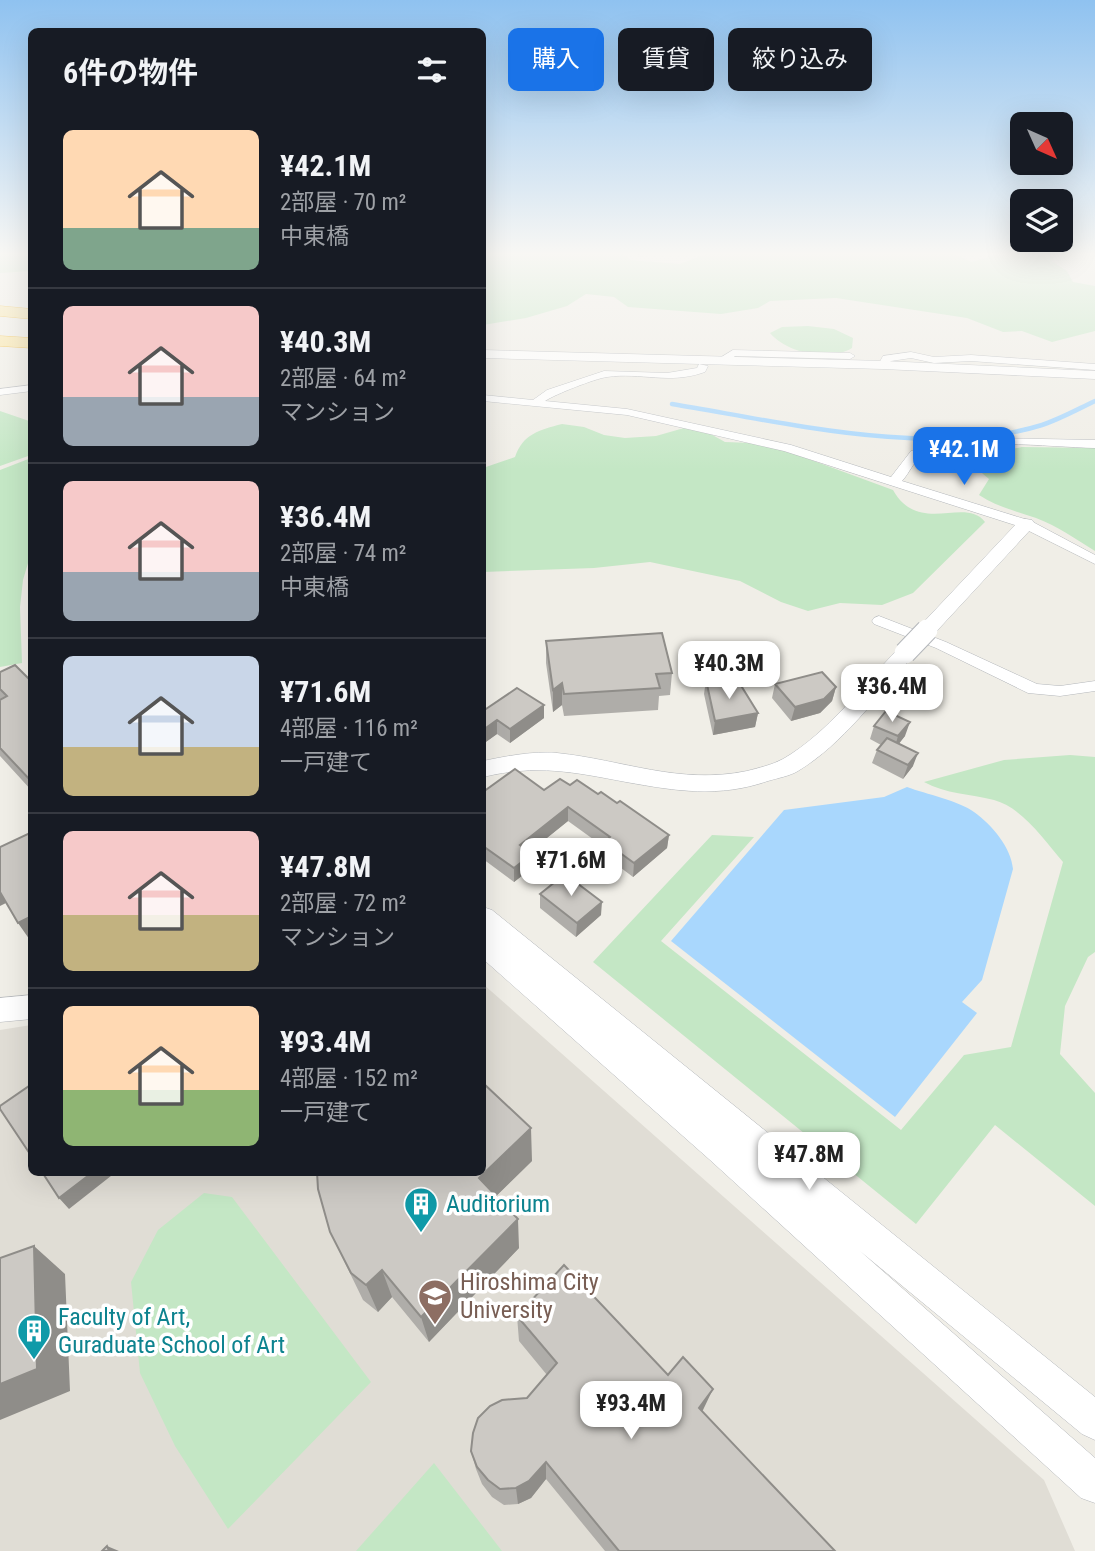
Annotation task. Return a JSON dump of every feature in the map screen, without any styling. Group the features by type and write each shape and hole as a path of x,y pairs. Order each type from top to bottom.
{"highway":[{"path":"0,341 28,343"}],"street":[{"path":"724,360 733,353 850,356"},
{"path":"486,354 883,365 1095,375"},
{"path":"883,365 887,358 911,355 934,360 959,357 1095,367"},
{"path":"486,360 867,370 1095,380"},
{"path":"537,402 548,392 578,385 605,374 673,376 691,374 701,370 702,366"},
{"path":"0,393 28,389"},
{"path":"486,398 627,412 787,448 1026,524 1095,559"},
{"path":"892,483 903,473 915,454 971,441 1006,439 1054,444 1095,444"},
{"path":"486,768 509,763 556,761 680,785 719,785 789,766 822,742 1026,524"},
{"path":"879,621 941,645 1034,689 1060,691 1095,686"},
{"path":"486,921 726,1121 1095,1421"},
{"path":"486,946 721,1149 1095,1484"},
{"path":"0,1010 28,1007"}],"shaded area":[{"name":"Hiroshima City University","path":"486,987 1044,1480 1075,1551 0,1551 0,1030 28,1025 28,1176 486,1176"}],"green space":[{"path":"986,325 1095,325 1095,331 1052,342 1022,331 1003,332"},
{"path":"782,327 834,329 853,338 852,348 832,354 809,353 787,346 770,333"},
{"path":"0,411 28,421 28,456 0,466"},
{"path":"562,424 625,438 656,436 684,428 707,432 725,442 752,443 784,450 893,490 904,504 916,511 966,512 985,522 913,593 882,605 840,603 808,611 781,602 740,581 650,562 594,568 486,572 486,467 515,457 527,438 546,428"},
{"path":"1022,447 1095,448 1095,551 1051,525 979,495 989,479 976,468 974,456"},
{"path":"28,459 28,563 20,607 22,663 0,667 0,470"},
{"path":"1070,755 1095,757 1095,952 1088,957 1065,1006 1060,1054 1095,1093 1095,1206 995,1125 916,1224 593,962 712,835 754,837 661,941 901,1130 964,1055 1011,1047 1063,862 1024,817 1005,804 941,789 924,782 1004,760"},
{"path":"204,1193 232,1197 371,1382 228,1529 175,1446 140,1373 131,1282 158,1230"},
{"path":"434,1463 502,1551 356,1551"}],"water":[{"path":"907,787 951,801 974,812 1000,837 1009,853 1013,869 982,980 962,1002 977,1013 895,1117 671,941 784,810 884,797"}],"building":[{"path":"662,633 672,673 656,674 660,688 564,694 562,683 553,690 546,641"},
{"path":"15,665 28,678 28,778 0,748 0,700 7,696 0,689 0,672"},
{"path":"822,672 836,687 824,699 795,707 775,684"},
{"path":"706,680 740,684 758,713 715,721"},
{"path":"517,688 544,705 510,729 497,720 486,728 486,709"},
{"path":"886,711 910,722 898,736 874,726"},
{"path":"887,738 918,753 908,765 877,750"},
{"path":"515,769 544,790 560,779 570,785 577,780 598,794 601,792 617,803 620,801 669,835 634,863 605,842 610,837 568,807 520,845 532,854 514,868 486,848 486,790"},
{"path":"28,834 28,918 18,923 0,892 0,847"},
{"path":"565,874 602,902 577,923 540,894"},
{"name":"Auditorium","path":"486,1086 531,1128 486,1171"},
{"path":"28,1087 28,1151 0,1109 0,1106"},
{"path":"45,1176 88,1176 59,1198"},
{"name":"Auditorium","path":"317,1176 481,1176 479,1178 518,1219 421,1317 382,1270 366,1285 351,1273 330,1232 318,1189"},
{"path":"34,1246 37,1369 0,1384 0,1258"},
{"path":"564,1265 668,1375 683,1357 713,1389 699,1408 835,1551 619,1551 546,1462 529,1481 516,1488 500,1489 488,1480 477,1467 471,1451 478,1418 490,1406 502,1400 527,1398 557,1363 517,1316"}],"waterway":[{"path":"672,404 857,434 954,439 999,435 1042,425 1095,401"}],"place":[{"name":"Auditorium","path":"421,1234"},
{"name":"Hiroshima City University","path":"435,1326"},
{"name":"Faculty of Art, Guraduate School of Art","path":"34,1361"}]}
